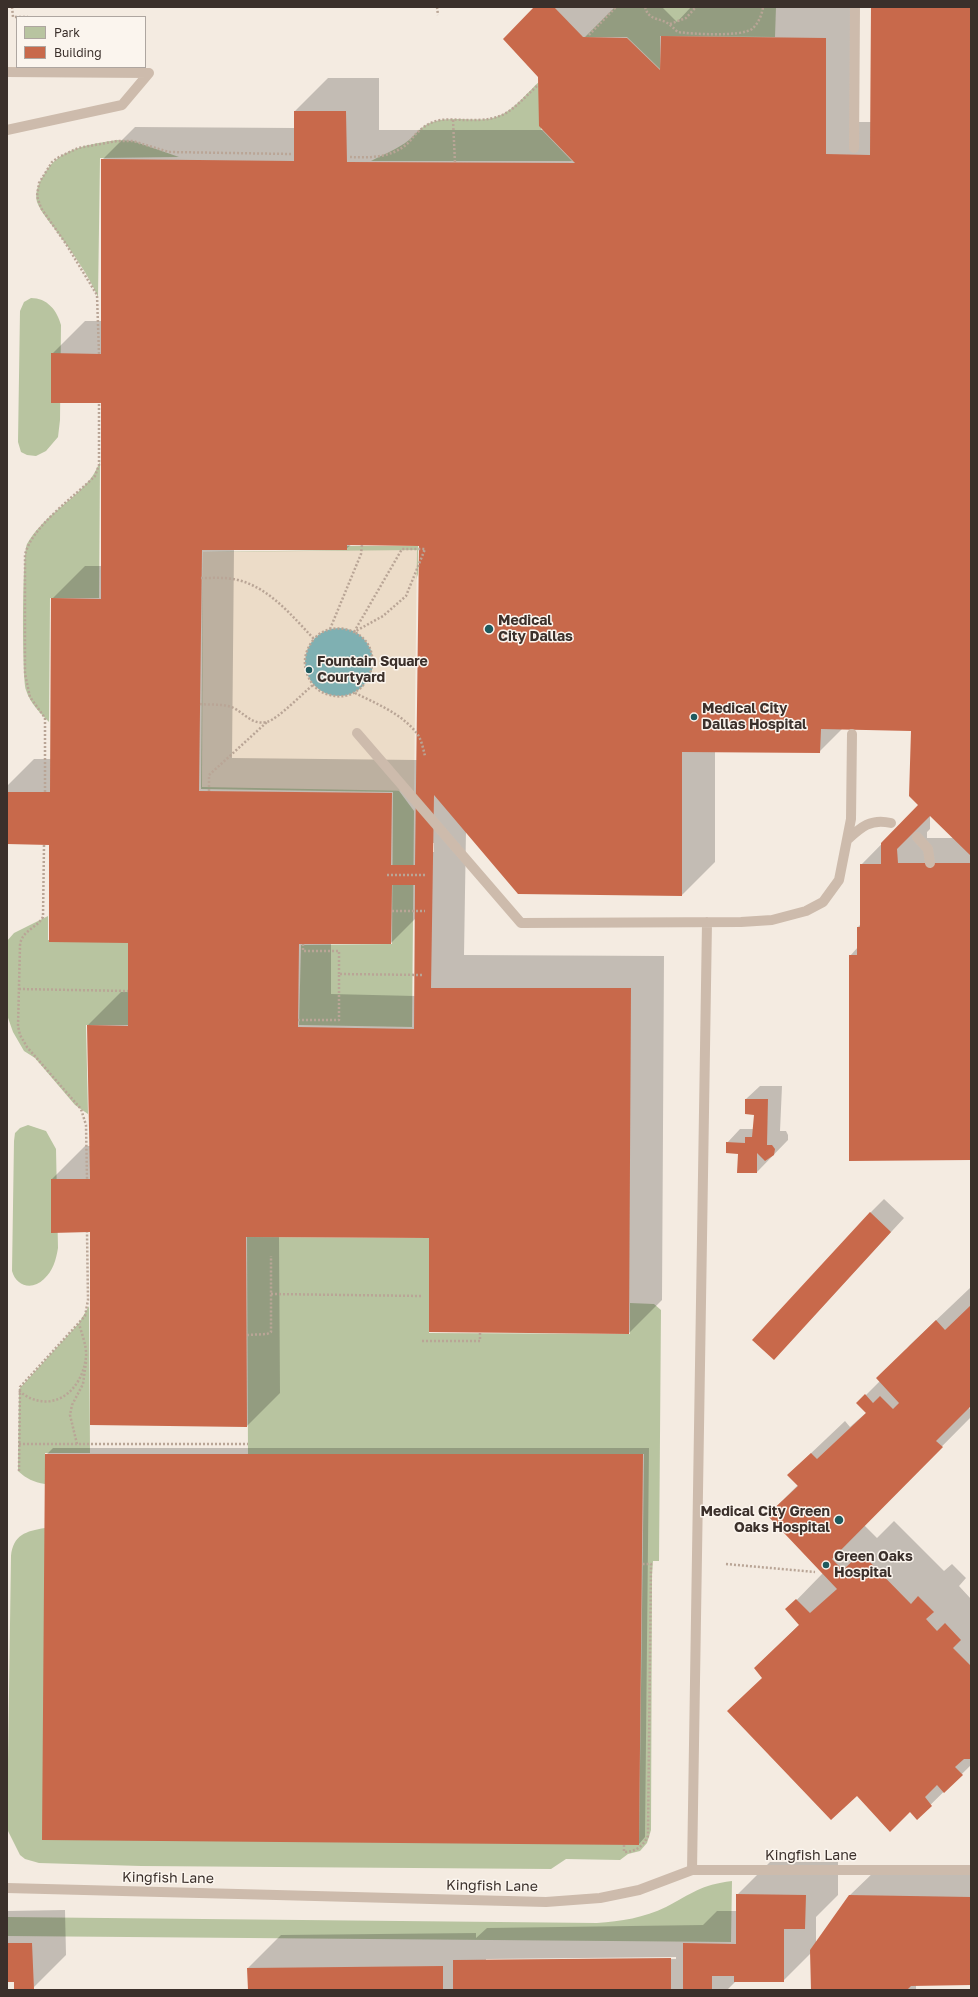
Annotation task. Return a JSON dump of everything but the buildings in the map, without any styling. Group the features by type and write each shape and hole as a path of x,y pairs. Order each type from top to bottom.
{"lane":[{"path":"854,148 855,7"},
{"path":"7,72 149,73 122,105 7,130"},
{"path":"357,732 521,923 707,922 772,920 806,911 823,902 839,880 847,840 852,800 852,734"},
{"path":"847,840 861,826 880,820 891,823"},
{"path":"917,837 928,848 930,863"},
{"path":"692,1870 707,922"},
{"name":"Kingfish Lane","path":"7,1888 554,1902 600,1898 639,1890 692,1870 971,1870"}],"path":[{"path":"12,7 12,17 16,17"},
{"path":"437,7 438,14"},
{"path":"589,35 616,7"},
{"path":"645,7 646,13 652,18 670,24 678,32 722,36 751,30 758,22 763,7"},
{"path":"670,24 686,18 696,7"},
{"path":"350,157 380,157 405,144 425,126 434,122 453,120 482,120 501,117 516,107 537,86"},
{"path":"453,120 454,163"},
{"path":"99,354 97,295 66,244 41,208 37,196 40,183 52,162 78,148 117,141 133,141 169,152 291,154"},
{"path":"45,792 45,718 30,697 25,674 25,555 27,546 36,532 95,476 99,465 99,403"},
{"path":"330,629 361,554 362,545"},
{"path":"402,549 425,549 406,596 383,616 354,632 402,549"},
{"path":"201,578 238,580 257,588 279,604 314,639"},
{"path":"337,628 354,632 366,641 371,650 373,661 371,673 366,683 347,696 336,697 325,694 313,685 305,667 305,656 309,645 314,639 330,629 337,628"},
{"path":"209,791 209,776 267,722 313,685"},
{"path":"354,692 390,711 415,731 421,742 425,756"},
{"path":"200,704 228,706 234,708 253,721 267,722"},
{"path":"44,845 43,917 24,934 21,939 18,1026 23,1042 81,1109 86,1125 87,1179"},
{"path":"387,875 425,875"},
{"path":"392,911 425,911"},
{"path":"298,1020 339,1020 339,951 303,951 303,944"},
{"path":"339,974 424,976"},
{"path":"19,989 128,991"},
{"path":"19,1471 19,1390 22,1384 79,1324 88,1309 88,1232"},
{"path":"247,1335 267,1334 271,1332 271,1256"},
{"path":"271,1294 422,1296"},
{"path":"77,1444 70,1415 72,1405 83,1384 86,1357 83,1336 79,1324"},
{"path":"422,1341 480,1341 480,1332"},
{"path":"19,1390 28,1397 42,1402 55,1401 74,1386 86,1357"},
{"path":"19,1444 248,1444"},
{"path":"624,1844 624,1852 637,1850 648,1836 651,1564 642,1564"},
{"path":"726,1564 815,1572"}],"green space":[{"path":"615,7 776,7 775,37 660,36 660,69 627,37 585,37"},
{"path":"541,80 541,129 572,161 371,161 396,149 429,123 446,119 487,119 503,114 517,104"},
{"path":"117,140 133,141 179,157 100,158 98,297 79,263 41,210 37,202 36,194 39,183 45,173 58,158 76,149 97,143"},
{"path":"31,298 42,300 50,306 57,314 61,325 60,420 58,437 46,451 36,456 27,455 21,452 18,442 20,311 24,302"},
{"path":"100,462 99,598 50,598 49,722 30,699 26,690 23,641 25,553 27,544 33,535 47,519 89,481"},
{"name":"Fountain Square Courtyard","path":"347,546 418,546 418,574 415,583 391,780 414,811 412,1027 299,1025 301,945 392,944 393,792 201,789 203,552 347,550"},
{"path":"48,916 48,940 131,940 130,1025 86,1025 88,1114 75,1105 35,1058 24,1051 13,1032 7,1015 7,941 14,933"},
{"path":"28,1125 46,1131 56,1149 58,1248 55,1261 50,1272 39,1283 30,1286 17,1280 12,1271 14,1141 15,1133 20,1128"},
{"path":"247,1237 429,1238 429,1333 630,1334 630,1303 654,1304 661,1310 659,1561 653,1561 652,1575 651,1830 647,1843 640,1851 628,1854 620,1860 566,1859 551,1869 141,1866 39,1863 25,1859 20,1855 7,1829 11,1556 14,1543 22,1535 45,1528 639,1845 644,1454 248,1454"},
{"path":"89,1306 90,1453 45,1453 45,1484 30,1480 18,1471 19,1389 79,1323"},
{"path":"732,1881 731,1942 7,1936 7,1917 597,1923 624,1920 649,1914 658,1911 704,1887"}],"shaded area":[{"name":"Fountain Square Courtyard","path":"417,550 414,791 202,787 203,552"}],"water":[{"path":"339,628 352,630 363,638 371,649 373,662 371,675 363,686 352,694 339,696 326,694 315,686 307,675 305,662 307,649 315,638 326,630"}],"place":[{"name":"Medical City Dallas","path":"489,629"},
{"name":"Fountain Square Courtyard","path":"309,670"},
{"name":"Medical City Dallas Hospital","path":"694,717"},
{"name":"Medical City Green Oaks Hospital","path":"839,1520"},
{"name":"Green Oaks Hospital","path":"826,1565"}]}
